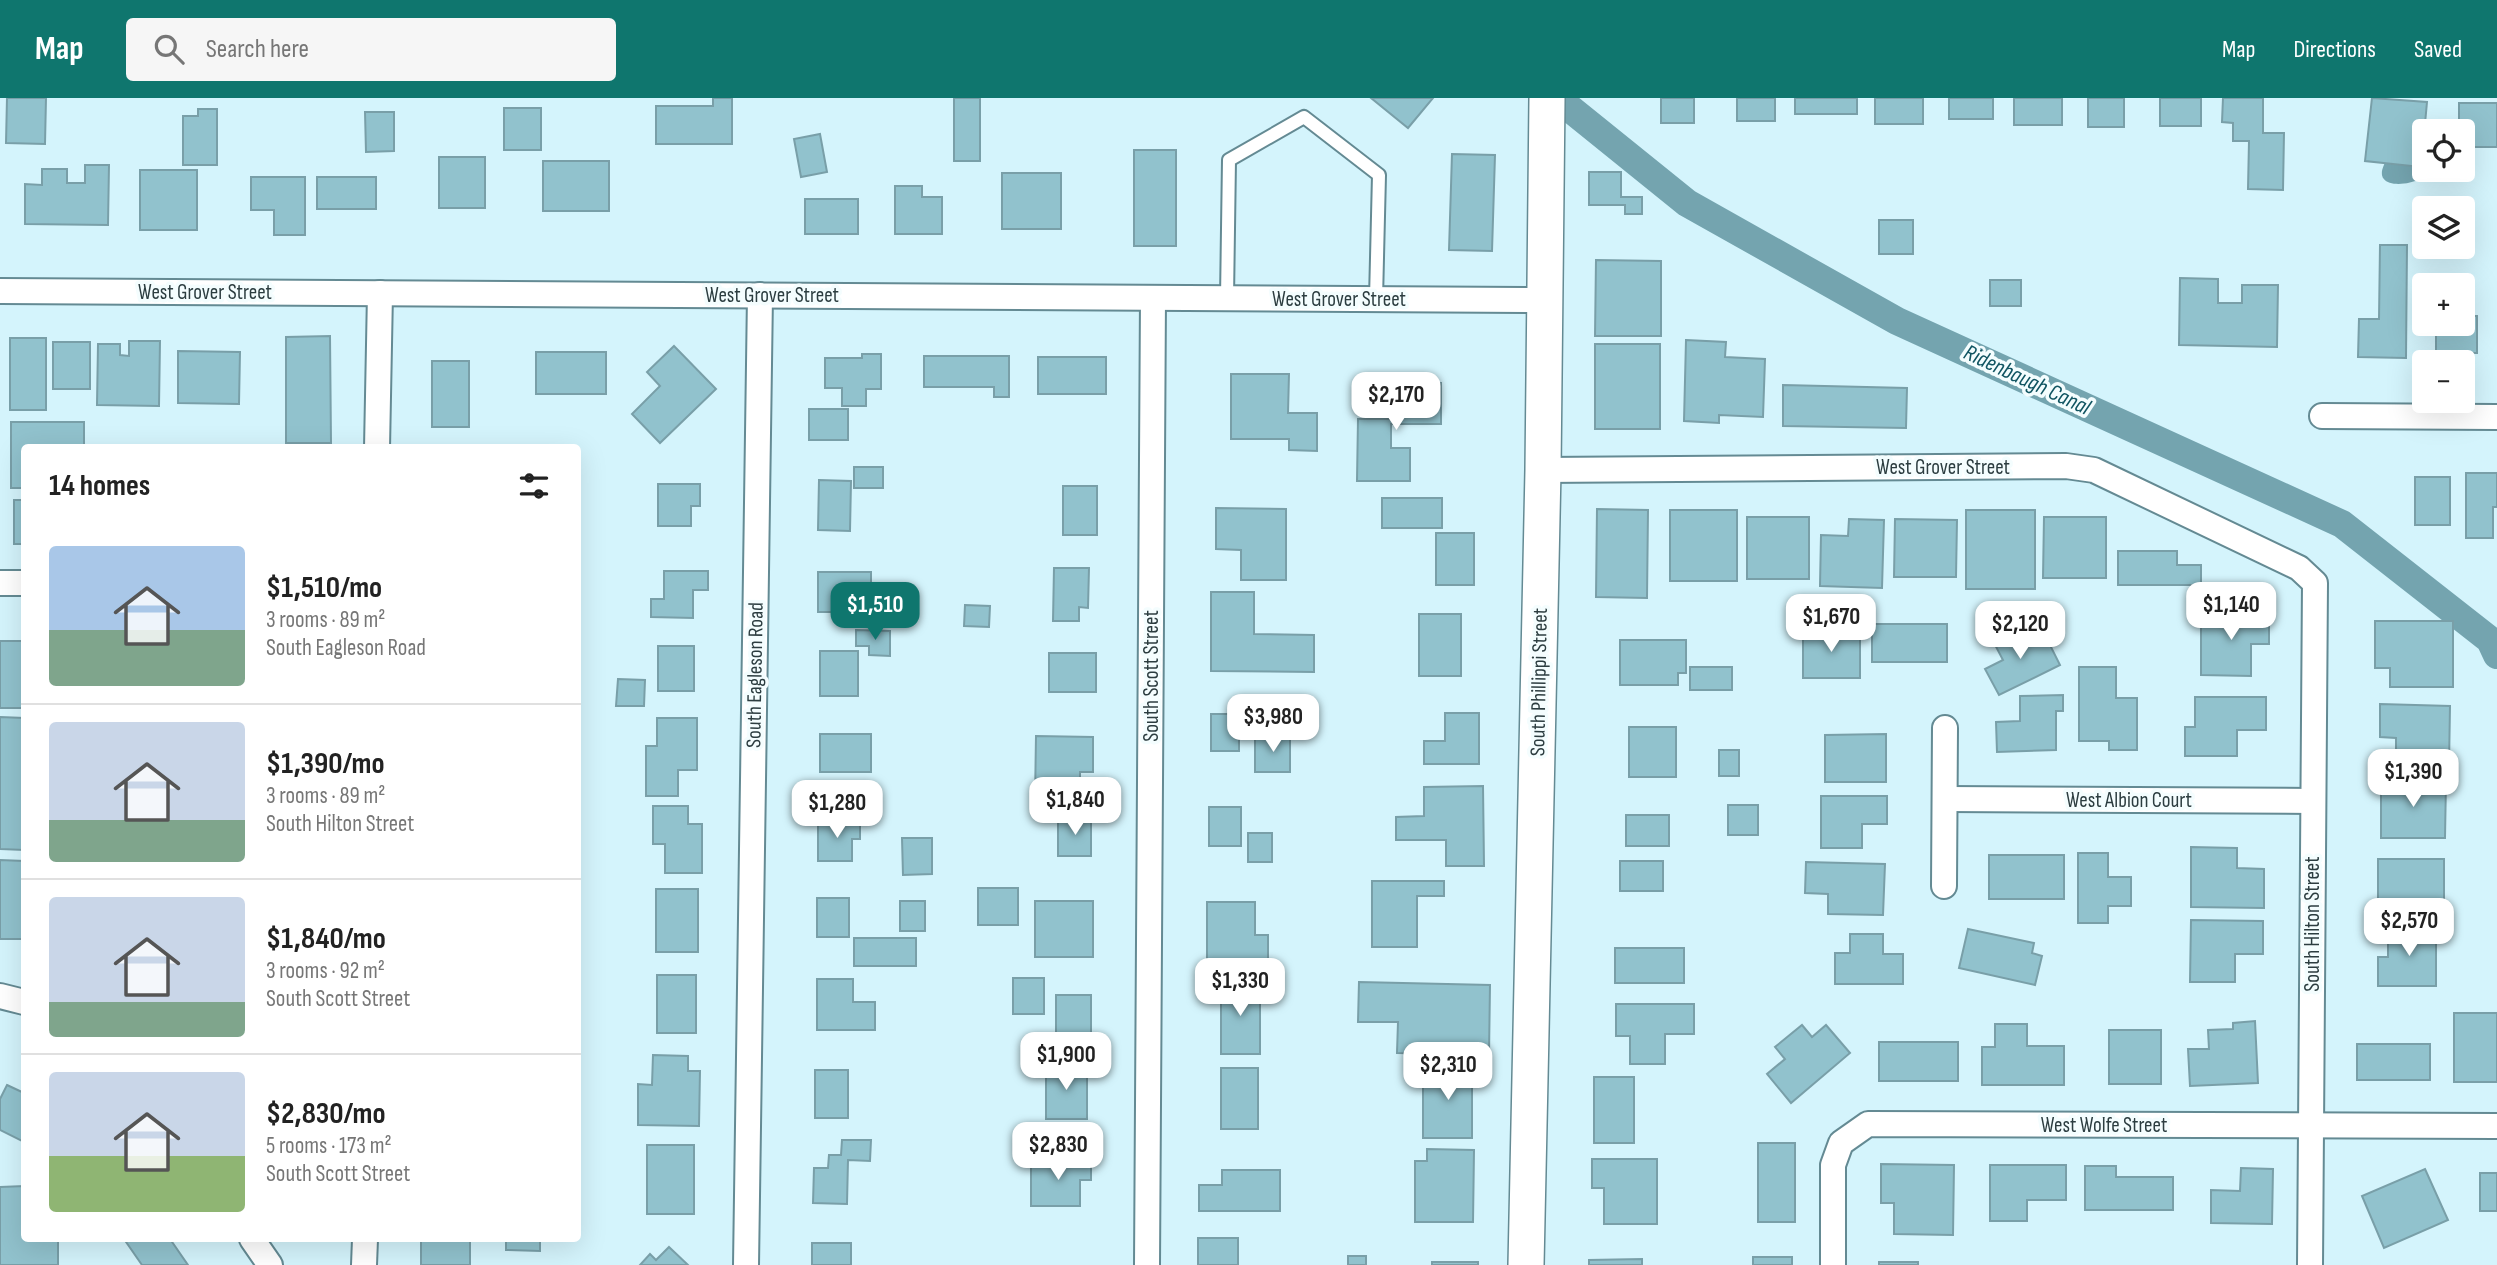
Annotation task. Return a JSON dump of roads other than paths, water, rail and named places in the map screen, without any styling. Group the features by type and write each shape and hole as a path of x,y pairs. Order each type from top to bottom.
{"street":[{"name":"South Phillippi Street","path":"1526,1265 1543,470 1547,110"},
{"name":"West Grover Street","path":"0,291 1545,300"},
{"path":"377,444 380,293"},
{"name":"South Eagleson Road","path":"746,1265 760,295"},
{"name":"South Scott Street","path":"1147,1265 1153,298"},
{"path":"2322,416 2497,417"},
{"name":"West Grover Street","path":"1543,470 2066,466 2094,470 2299,568 2315,583"},
{"path":"0,583 21,583"},
{"name":"South Hilton Street","path":"2310,1265 2315,583"},
{"path":"1944,886 1945,729"},
{"name":"West Albion Court","path":"1946,799 2313,801"},
{"path":"0,996 21,1001"},
{"name":"West Wolfe Street","path":"1833,1265 1833,1165 1841,1143 1868,1124 2497,1126"},
{"path":"254,1242 270,1265"},
{"path":"364,1265 365,1242"}],"lane":[{"path":"1227,298 1229,160 1304,117 1378,175 1376,299"}],"water":[{"path":"2386,161 2412,164 2413,182 2391,183 2382,176"}],"waterway":[{"name":"Ridenbaugh Canal","path":"1557,98 1687,203 1897,321 2342,524 2490,640 2497,655"}]}
